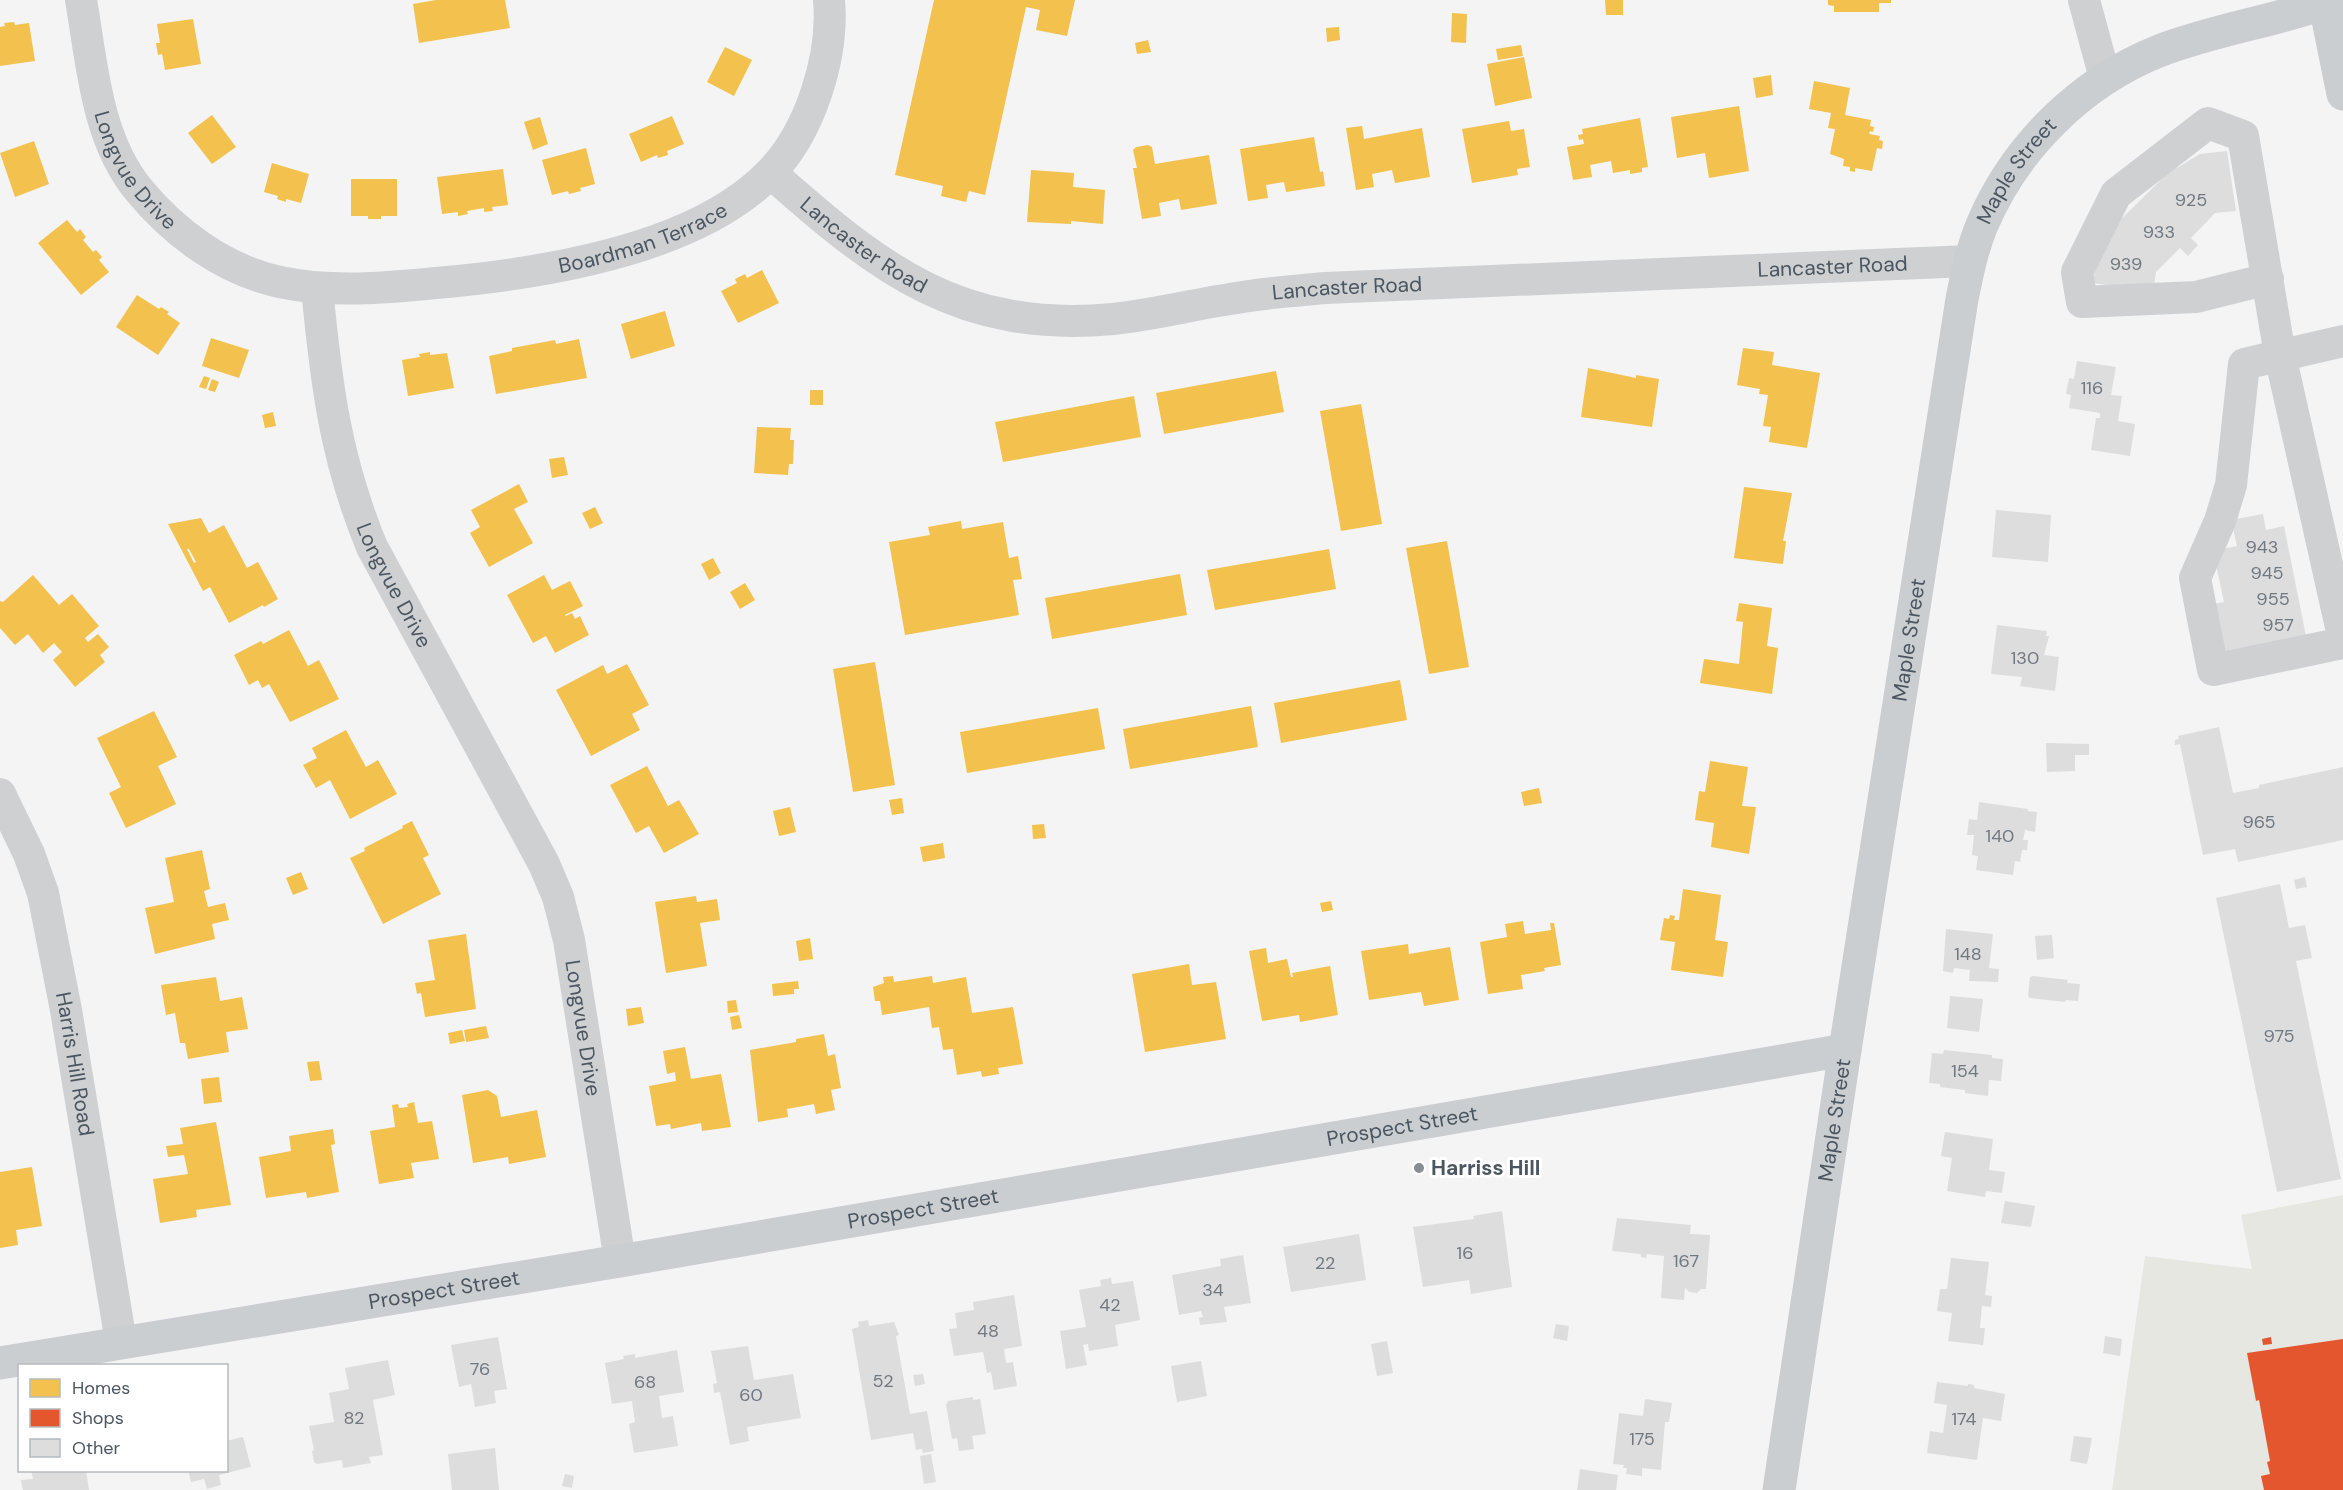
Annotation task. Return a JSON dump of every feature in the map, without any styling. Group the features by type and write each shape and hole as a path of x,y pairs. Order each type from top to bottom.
{"main road":[{"name":"Maple Street","path":"1779,1490 1845,1050 1969,261 1981,226 2008,175 2054,121 2105,78 2161,50 2327,1"},
{"path":"2327,1 2343,94"},
{"name":"Prospect Street","path":"0,1363 620,1261 1845,1050"}],"street":[{"name":"Longvue Drive","path":"81,0 100,111 116,153 136,187 166,220 199,247 238,268 279,282 317,288 326,381 335,432 355,507 372,547 544,864 558,897 569,940 620,1261"},
{"name":"Boardman Terrace","path":"317,288 366,289 472,280 528,272 627,249 670,235 712,216 745,195 771,173 804,124 818,89 827,53 829,0"},
{"path":"2084,0 2105,78"},
{"path":"2268,279 2196,297 2082,302 2077,272 2116,194 2208,123 2243,136 2268,279 2280,354 2343,636"},
{"name":"Lancaster Road","path":"771,173 827,223 896,273 933,292 968,306 1041,319 1081,321 1116,318 1230,298 1346,287 1969,261"},
{"path":"2343,341 2244,364 2230,486 2220,521 2195,578 2213,670 2343,643"},
{"name":"Harris Hill Road","path":"0,794 29,854 43,893 66,1010 121,1342"}],"shaded area":[{"path":"2343,1195 2343,1490 2112,1490 2145,1256 2252,1269 2241,1215"}],"building: Homes":[{"path":"436,0 505,0 510,28 419,43 413,4"},
{"path":"934,0 1075,0 1067,36 1036,30 1040,10 1026,7 985,195 969,191 966,202 941,196 943,186 895,175"},
{"path":"1605,0 1623,0 1623,15 1606,15"},
{"path":"1828,0 1891,0 1891,3 1879,3 1879,12 1834,12 1834,6 1828,5"},
{"path":"1452,13 1467,14 1466,43 1451,42"},
{"path":"193,19 201,64 165,70 162,54 158,55 156,43 160,43 157,24"},
{"path":"14,22 15,25 29,23 35,61 0,66 0,27 5,26 4,23"},
{"path":"1339,27 1340,40 1327,42 1326,28"},
{"path":"1148,40 1151,52 1137,54 1135,43"},
{"path":"1521,45 1523,56 1498,60 1496,49"},
{"path":"725,47 752,60 734,96 707,82"},
{"path":"1524,57 1532,98 1495,106 1487,64"},
{"path":"1771,75 1773,95 1756,98 1753,78"},
{"path":"1814,81 1850,88 1845,115 1871,120 1870,126 1874,127 1873,132 1870,131 1869,134 1880,136 1879,140 1883,141 1882,149 1877,148 1872,171 1855,168 1855,172 1850,171 1850,167 1843,166 1844,159 1830,154 1835,129 1828,128 1831,113 1809,109"},
{"path":"1739,106 1749,171 1709,178 1705,153 1677,158 1671,117"},
{"path":"212,115 236,147 212,164 188,133"},
{"path":"672,116 684,144 667,151 668,155 658,158 657,155 641,162 629,134"},
{"path":"540,117 548,144 533,150 524,122"},
{"path":"1640,118 1648,167 1642,168 1642,172 1630,174 1630,170 1613,173 1611,161 1590,165 1592,177 1573,180 1567,147 1584,144 1583,139 1579,140 1578,135 1583,134 1582,129"},
{"path":"1509,121 1511,131 1524,129 1530,167 1517,169 1518,175 1472,183 1462,129"},
{"path":"1362,126 1364,139 1422,128 1430,177 1395,183 1392,170 1372,174 1374,187 1356,190 1346,128"},
{"path":"1314,137 1320,172 1323,171 1325,186 1286,192 1284,182 1266,185 1268,198 1248,201 1240,149"},
{"path":"34,141 49,184 15,197 0,153"},
{"path":"1148,145 1152,147 1155,164 1209,155 1217,204 1181,210 1179,199 1159,203 1161,216 1142,219 1133,168 1137,168 1133,150 1136,147"},
{"path":"586,148 595,184 580,188 581,191 552,195 542,160"},
{"path":"272,163 309,174 301,203 286,199 286,202 277,199 278,196 264,192"},
{"path":"503,169 508,205 492,207 493,211 484,212 484,208 467,211 468,214 458,216 458,212 442,214 437,177"},
{"path":"1031,170 1074,173 1073,187 1105,190 1103,224 1071,221 1071,224 1027,222"},
{"path":"351,179 397,179 397,216 368,219 368,216 351,216"},
{"path":"67,220 77,232 80,229 86,237 83,240 93,252 96,250 102,257 99,260 109,272 81,295 38,243"},
{"path":"762,270 779,303 738,323 721,291 737,283 735,279 745,274 747,278"},
{"path":"137,295 159,309 161,307 169,312 167,314 180,323 158,355 116,327"},
{"path":"665,311 675,346 631,359 621,324"},
{"path":"211,338 249,350 239,378 202,366"},
{"path":"579,339 587,378 496,394 489,356 512,351 512,348 555,340 556,344"},
{"path":"1743,348 1774,352 1772,365 1820,373 1807,448 1769,442 1771,427 1763,426 1768,395 1759,394 1760,389 1737,385"},
{"path":"430,352 430,355 447,353 454,388 408,396 402,360 420,357 419,354"},
{"path":"1588,368 1636,378 1636,375 1659,379 1652,427 1581,417"},
{"path":"1276,371 1284,412 1164,434 1156,393"},
{"path":"204,376 210,378 206,389 199,387"},
{"path":"212,379 219,382 215,392 208,390"},
{"path":"810,390 823,390 823,405 810,405"},
{"path":"1134,396 1141,437 1003,462 995,422"},
{"path":"1361,404 1382,524 1341,531 1320,411"},
{"path":"273,412 276,426 265,428 262,415"},
{"path":"757,427 791,428 790,440 794,440 793,464 789,464 788,475 754,473"},
{"path":"564,457 568,475 552,478 549,459"},
{"path":"519,484 528,502 514,509 533,543 489,567 470,533 480,527 471,510"},
{"path":"1744,487 1792,493 1783,541 1786,541 1783,564 1734,558"},
{"path":"595,507 603,523 590,529 582,513"},
{"path":"201,518 209,533 224,525 247,568 258,562 278,599 229,623 210,587 203,591 168,524","holes":["187,549 196,562 194,563"]},
{"path":"961,521 962,529 1003,522 1009,558 1018,556 1022,579 1013,580 1019,615 905,635 889,542 930,535 928,527"},
{"path":"1447,541 1469,667 1429,674 1406,548"},
{"path":"1329,549 1336,589 1215,610 1207,570"},
{"path":"713,558 721,573 709,580 701,564"},
{"path":"1180,574 1187,615 1052,639 1045,598"},
{"path":"33,575 59,605 72,594 99,626 85,638 88,642 98,634 109,647 100,655 105,662 75,687 53,660 62,652 54,643 43,653 28,634 15,645 0,628 0,601 3,602"},
{"path":"544,575 552,590 570,581 583,606 565,615 572,613 575,619 580,616 589,635 555,653 546,636 533,643 507,595"},
{"path":"745,583 755,600 740,609 730,592"},
{"path":"1739,603 1772,608 1767,646 1778,648 1772,694 1700,683 1704,659 1739,664 1743,622 1736,621"},
{"path":"289,630 308,666 319,660 339,699 290,722 269,684 262,688 258,680 249,685 234,655 261,641 263,644"},
{"path":"875,662 895,785 853,792 833,669"},
{"path":"627,664 649,705 632,714 640,730 591,756 556,690 603,665 607,674"},
{"path":"1400,680 1407,720 1281,743 1274,703"},
{"path":"1251,706 1258,747 1130,769 1123,729"},
{"path":"1098,708 1105,749 967,773 960,732"},
{"path":"154,711 177,757 158,766 176,804 126,828 109,793 121,787 97,738"},
{"path":"346,730 366,767 378,760 397,794 350,819 330,780 316,788 303,765 317,758 312,748"},
{"path":"1710,761 1748,767 1742,806 1756,807 1749,854 1711,847 1714,823 1695,820 1699,791 1705,792"},
{"path":"647,766 668,806 679,800 699,834 664,853 649,826 636,833 610,785"},
{"path":"1539,788 1542,803 1524,806 1521,792"},
{"path":"902,798 904,813 892,815 889,800"},
{"path":"790,807 796,832 779,836 773,811"},
{"path":"412,821 429,855 423,858 441,894 383,924 350,858"},
{"path":"1044,824 1046,838 1033,839 1032,825"},
{"path":"943,843 945,858 923,862 920,847"},
{"path":"202,850 210,889 204,891 208,907 225,903 229,920 212,924 215,939 155,954 145,908 174,902 165,858"},
{"path":"301,872 308,889 293,895 286,878"},
{"path":"1683,889 1721,895 1715,940 1728,942 1723,977 1671,970 1675,942 1660,940 1664,918 1669,919 1670,915 1675,916 1674,920 1679,920"},
{"path":"696,896 697,902 717,899 720,920 700,923 707,966 666,973 655,902"},
{"path":"1331,901 1333,910 1322,912 1320,903"},
{"path":"1523,921 1525,934 1551,930 1550,923 1554,923 1561,965 1544,968 1545,971 1521,975 1523,989 1488,994 1480,942 1507,937 1505,924"},
{"path":"466,934 476,1009 425,1017 421,993 417,994 415,983 435,980 428,940"},
{"path":"810,938 813,959 799,961 796,941"},
{"path":"1408,944 1409,954 1450,947 1459,1000 1424,1006 1421,992 1369,1000 1361,951"},
{"path":"1266,948 1268,963 1287,959 1291,977 1293,977 1292,973 1330,966 1338,1015 1300,1022 1299,1015 1262,1021 1249,951"},
{"path":"1189,964 1192,985 1216,982 1226,1039 1145,1052 1132,974"},
{"path":"893,976 894,982 932,976 933,983 966,977 972,1013 1013,1007 1023,1064 998,1068 999,1074 982,1077 981,1071 957,1075 953,1049 943,1050 939,1027 932,1028 929,1007 882,1015 880,1001 875,1001 873,987 884,983 883,977"},
{"path":"216,977 220,1001 242,997 248,1029 226,1032 229,1052 188,1059 185,1043 180,1043 175,1013 166,1015 161,985"},
{"path":"798,981 799,989 794,989 794,994 773,996 772,984"},
{"path":"736,1000 738,1012 728,1013 727,1001"},
{"path":"641,1007 644,1023 628,1026 626,1009"},
{"path":"739,1015 742,1028 732,1030 730,1017"},
{"path":"486,1026 489,1038 466,1042 464,1030"},
{"path":"462,1030 465,1041 450,1044 448,1033"},
{"path":"824,1034 828,1056 835,1054 841,1088 831,1090 835,1110 816,1114 814,1104 787,1109 788,1117 758,1122 750,1050 796,1042 796,1039"},
{"path":"685,1047 691,1079 721,1074 731,1127 702,1131 701,1123 671,1129 670,1124 656,1126 649,1086 676,1081 675,1072 667,1074 663,1051"},
{"path":"319,1061 322,1080 310,1081 307,1062"},
{"path":"219,1077 222,1102 204,1104 201,1079"},
{"path":"488,1090 497,1096 501,1117 537,1110 546,1157 509,1164 508,1157 473,1163 462,1095"},
{"path":"414,1102 418,1123 432,1121 439,1159 411,1163 414,1178 379,1184 370,1131 395,1127 392,1105 398,1104 399,1108 408,1107 407,1104"},
{"path":"216,1122 231,1205 196,1210 197,1217 160,1223 153,1179 188,1174 184,1155 168,1157 166,1146 183,1144 180,1128"},
{"path":"333,1129 335,1144 331,1145 339,1192 307,1198 306,1192 266,1198 259,1157 291,1151 289,1136"},
{"path":"32,1167 42,1226 16,1230 18,1245 0,1248 0,1172"}],"building: Shops":[{"path":"2271,1337 2272,1344 2263,1345 2262,1339"},
{"path":"2343,1339 2343,1490 2264,1490 2261,1476 2270,1474 2267,1462 2270,1461 2259,1400 2256,1401 2247,1353"}],"building: Other":[{"path":"2227,151 2236,211 2215,213 2191,238 2198,245 2188,256 2180,248 2156,272 2153,292 2093,283 2097,256 2108,232 2175,166 2177,168 2200,154"},
{"path":"2077,361 2116,367 2111,395 2122,396 2118,421 2135,424 2130,456 2091,450 2096,418 2100,418 2100,413 2069,408 2071,395 2066,394 2069,378 2074,379"},
{"path":"1996,510 2051,515 2048,562 1992,557"},
{"path":"2263,514 2266,530 2284,526 2306,636 2219,657 2208,605 2224,602 2213,551 2237,546 2231,520"},
{"path":"1997,625 2047,631 2046,636 2049,636 2044,655 2059,657 2055,691 2020,686 2022,677 1991,674"},
{"path":"2219,727 2233,793 2259,788 2259,785 2343,767 2343,840 2238,862 2235,849 2203,855 2180,744 2175,745 2175,740 2179,739 2178,736"},
{"path":"2046,743 2089,744 2089,755 2075,755 2075,771 2047,772"},
{"path":"1979,802 2037,812 2035,832 2025,830 2023,840 2028,840 2027,850 2022,850 2020,862 2015,861 2013,875 1976,870 1978,856 1972,855 1974,835 1967,835 1969,819 1977,820"},
{"path":"2305,877 2307,887 2296,889 2294,880"},
{"path":"2280,884 2289,928 2305,925 2312,958 2296,961 2341,1179 2277,1192 2216,898"},
{"path":"1946,929 1993,934 1989,968 1999,969 1998,982 1969,981 1970,970 1954,968 1953,973 1943,971"},
{"path":"2052,935 2054,958 2037,960 2035,936"},
{"path":"2030,977 2068,980 2067,983 2080,984 2078,1001 2066,1000 2065,1002 2030,998 2028,996"},
{"path":"1950,996 1983,999 1979,1032 1947,1028"},
{"path":"1944,1050 1992,1055 1992,1058 2003,1059 2001,1081 1989,1080 1988,1096 1965,1093 1965,1090 1940,1087 1940,1084 1929,1083 1932,1053 1943,1054"},
{"path":"1945,1132 1993,1139 1989,1170 2005,1172 2002,1193 1986,1191 1985,1197 1947,1191 1952,1158 1941,1156"},
{"path":"2005,1201 2035,1206 2031,1227 2001,1223"},
{"path":"1502,1211 1512,1287 1471,1294 1469,1280 1423,1287 1413,1227 1474,1219 1473,1216"},
{"path":"1617,1218 1691,1225 1690,1234 1710,1235 1706,1289 1701,1289 1697,1293 1689,1292 1685,1288 1684,1300 1661,1298 1664,1256 1647,1254 1646,1258 1641,1257 1641,1254 1612,1251"},
{"path":"1359,1234 1366,1280 1291,1292 1283,1247"},
{"path":"1243,1255 1251,1303 1224,1307 1227,1322 1200,1325 1199,1318 1203,1317 1201,1311 1179,1315 1172,1275 1221,1266 1220,1259"},
{"path":"1951,1258 1989,1262 1985,1295 1992,1296 1991,1307 1982,1306 1980,1328 1985,1328 1983,1345 1948,1341 1952,1313 1937,1311 1940,1289 1947,1289"},
{"path":"1111,1278 1112,1284 1133,1281 1140,1320 1115,1325 1118,1346 1089,1351 1088,1344 1083,1345 1087,1365 1066,1369 1060,1331 1086,1327 1079,1290 1101,1286 1100,1280"},
{"path":"1014,1295 1022,1346 1004,1349 1006,1363 1013,1362 1017,1386 994,1390 991,1372 987,1373 983,1352 954,1356 949,1329 957,1328 955,1313 974,1310 973,1302"},
{"path":"868,1320 869,1326 894,1322 899,1335 896,1336 910,1414 927,1411 934,1451 923,1453 922,1449 916,1450 913,1433 871,1440 852,1329 859,1327 858,1322"},
{"path":"1556,1324 1569,1326 1567,1341 1553,1338"},
{"path":"2105,1336 2122,1339 2120,1356 2103,1353"},
{"path":"498,1337 507,1389 494,1391 496,1403 475,1407 471,1384 459,1387 451,1345"},
{"path":"1387,1341 1393,1373 1377,1376 1371,1344"},
{"path":"748,1346 754,1380 793,1374 801,1418 747,1427 749,1441 730,1445 720,1392 714,1393 713,1384 717,1383 711,1351"},
{"path":"677,1350 684,1392 659,1396 662,1418 673,1416 678,1446 634,1453 629,1424 635,1422 632,1401 612,1404 605,1363 624,1359 623,1356 635,1354 635,1358"},
{"path":"388,1360 395,1395 373,1400 383,1455 369,1457 371,1463 343,1468 342,1460 317,1464 314,1462 309,1426 334,1422 329,1393 349,1389 345,1368"},
{"path":"1201,1361 1207,1396 1177,1402 1171,1366"},
{"path":"923,1374 925,1384 915,1386 913,1375"},
{"path":"1937,1382 1974,1385 1974,1388 2005,1394 2001,1421 1983,1418 1977,1460 1927,1453 1930,1431 1943,1433 1947,1405 1934,1403"},
{"path":"973,1397 973,1400 980,1399 986,1434 972,1436 974,1449 959,1451 957,1438 952,1439 946,1405 948,1401"},
{"path":"1645,1399 1672,1403 1669,1422 1665,1422 1661,1470 1642,1468 1642,1476 1626,1474 1627,1468 1623,1468 1624,1465 1613,1464 1619,1413 1643,1416"},
{"path":"2074,1436 2092,1438 2087,1464 2070,1461"},
{"path":"243,1437 251,1467 219,1475 221,1485 207,1489 204,1479 191,1482 188,1472 228,1472 228,1441"},
{"path":"495,1448 499,1490 452,1490 448,1454"},
{"path":"931,1454 936,1482 924,1484 920,1456"},
{"path":"1580,1469 1618,1475 1616,1490 1577,1490"},
{"path":"31,1472 86,1472 89,1490 23,1490 21,1480 33,1479"},
{"path":"565,1474 574,1476 572,1488 562,1486"}],"place":[{"name":"Harriss Hill","path":"1419,1168"}]}
